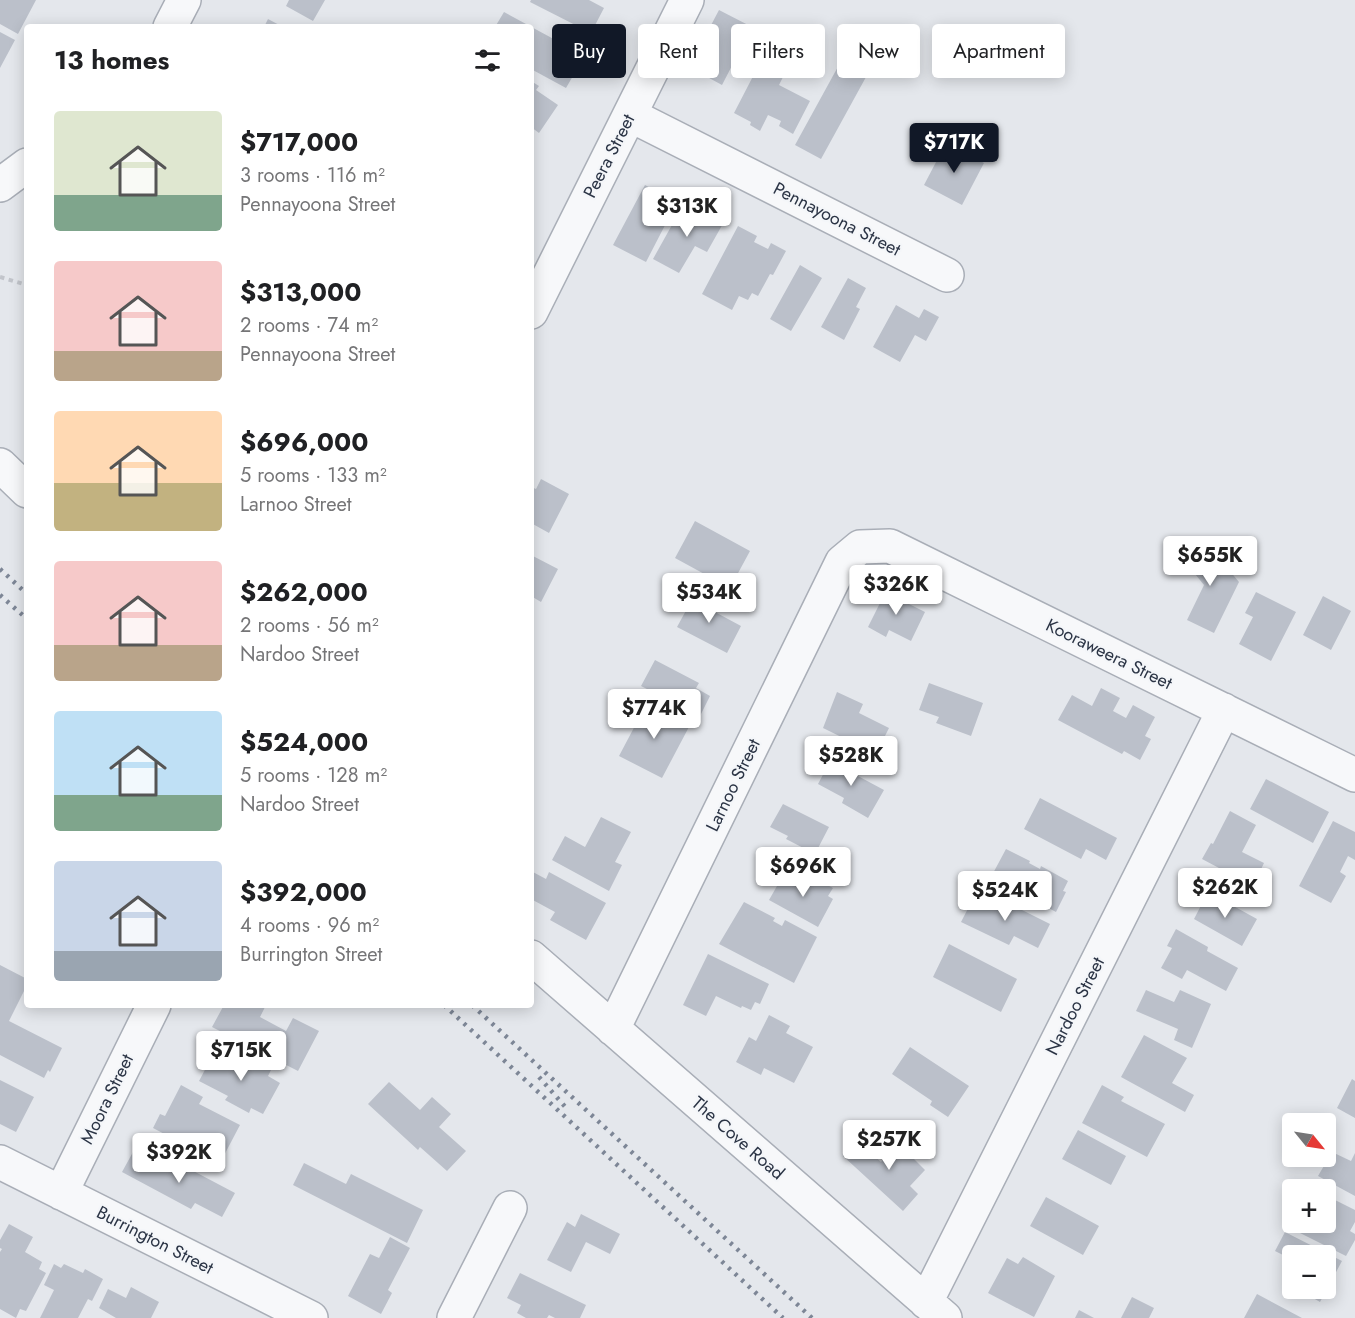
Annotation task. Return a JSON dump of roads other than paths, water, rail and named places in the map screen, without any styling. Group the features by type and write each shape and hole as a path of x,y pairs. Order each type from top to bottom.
{"street":[{"path":"172,24 184,0"},
{"name":"Peera Street","path":"534,306 687,0"},
{"name":"Pennayoona Street","path":"630,115 947,275"},
{"path":"0,185 24,167"},
{"path":"0,465 24,488"},
{"name":"Kooraweera Street","path":"861,547 890,546 1355,775"},
{"name":"Larnoo Street","path":"613,1029 842,562 861,547"},
{"name":"Nardoo Street","path":"936,1310 1224,710"},
{"name":"The Cove Road","path":"534,960 936,1310"},
{"name":"Moora Street","path":"61,1193 153,1008"},
{"name":"Burrington Street","path":"0,1162 311,1318"},
{"path":"454,1318 510,1208"}],"railway":[{"path":"0,569 24,591"},
{"path":"0,595 24,616"},
{"path":"447,1008 783,1318"},
{"path":"475,1008 812,1318"},
{"path":"539,1077 567,1109"}]}
